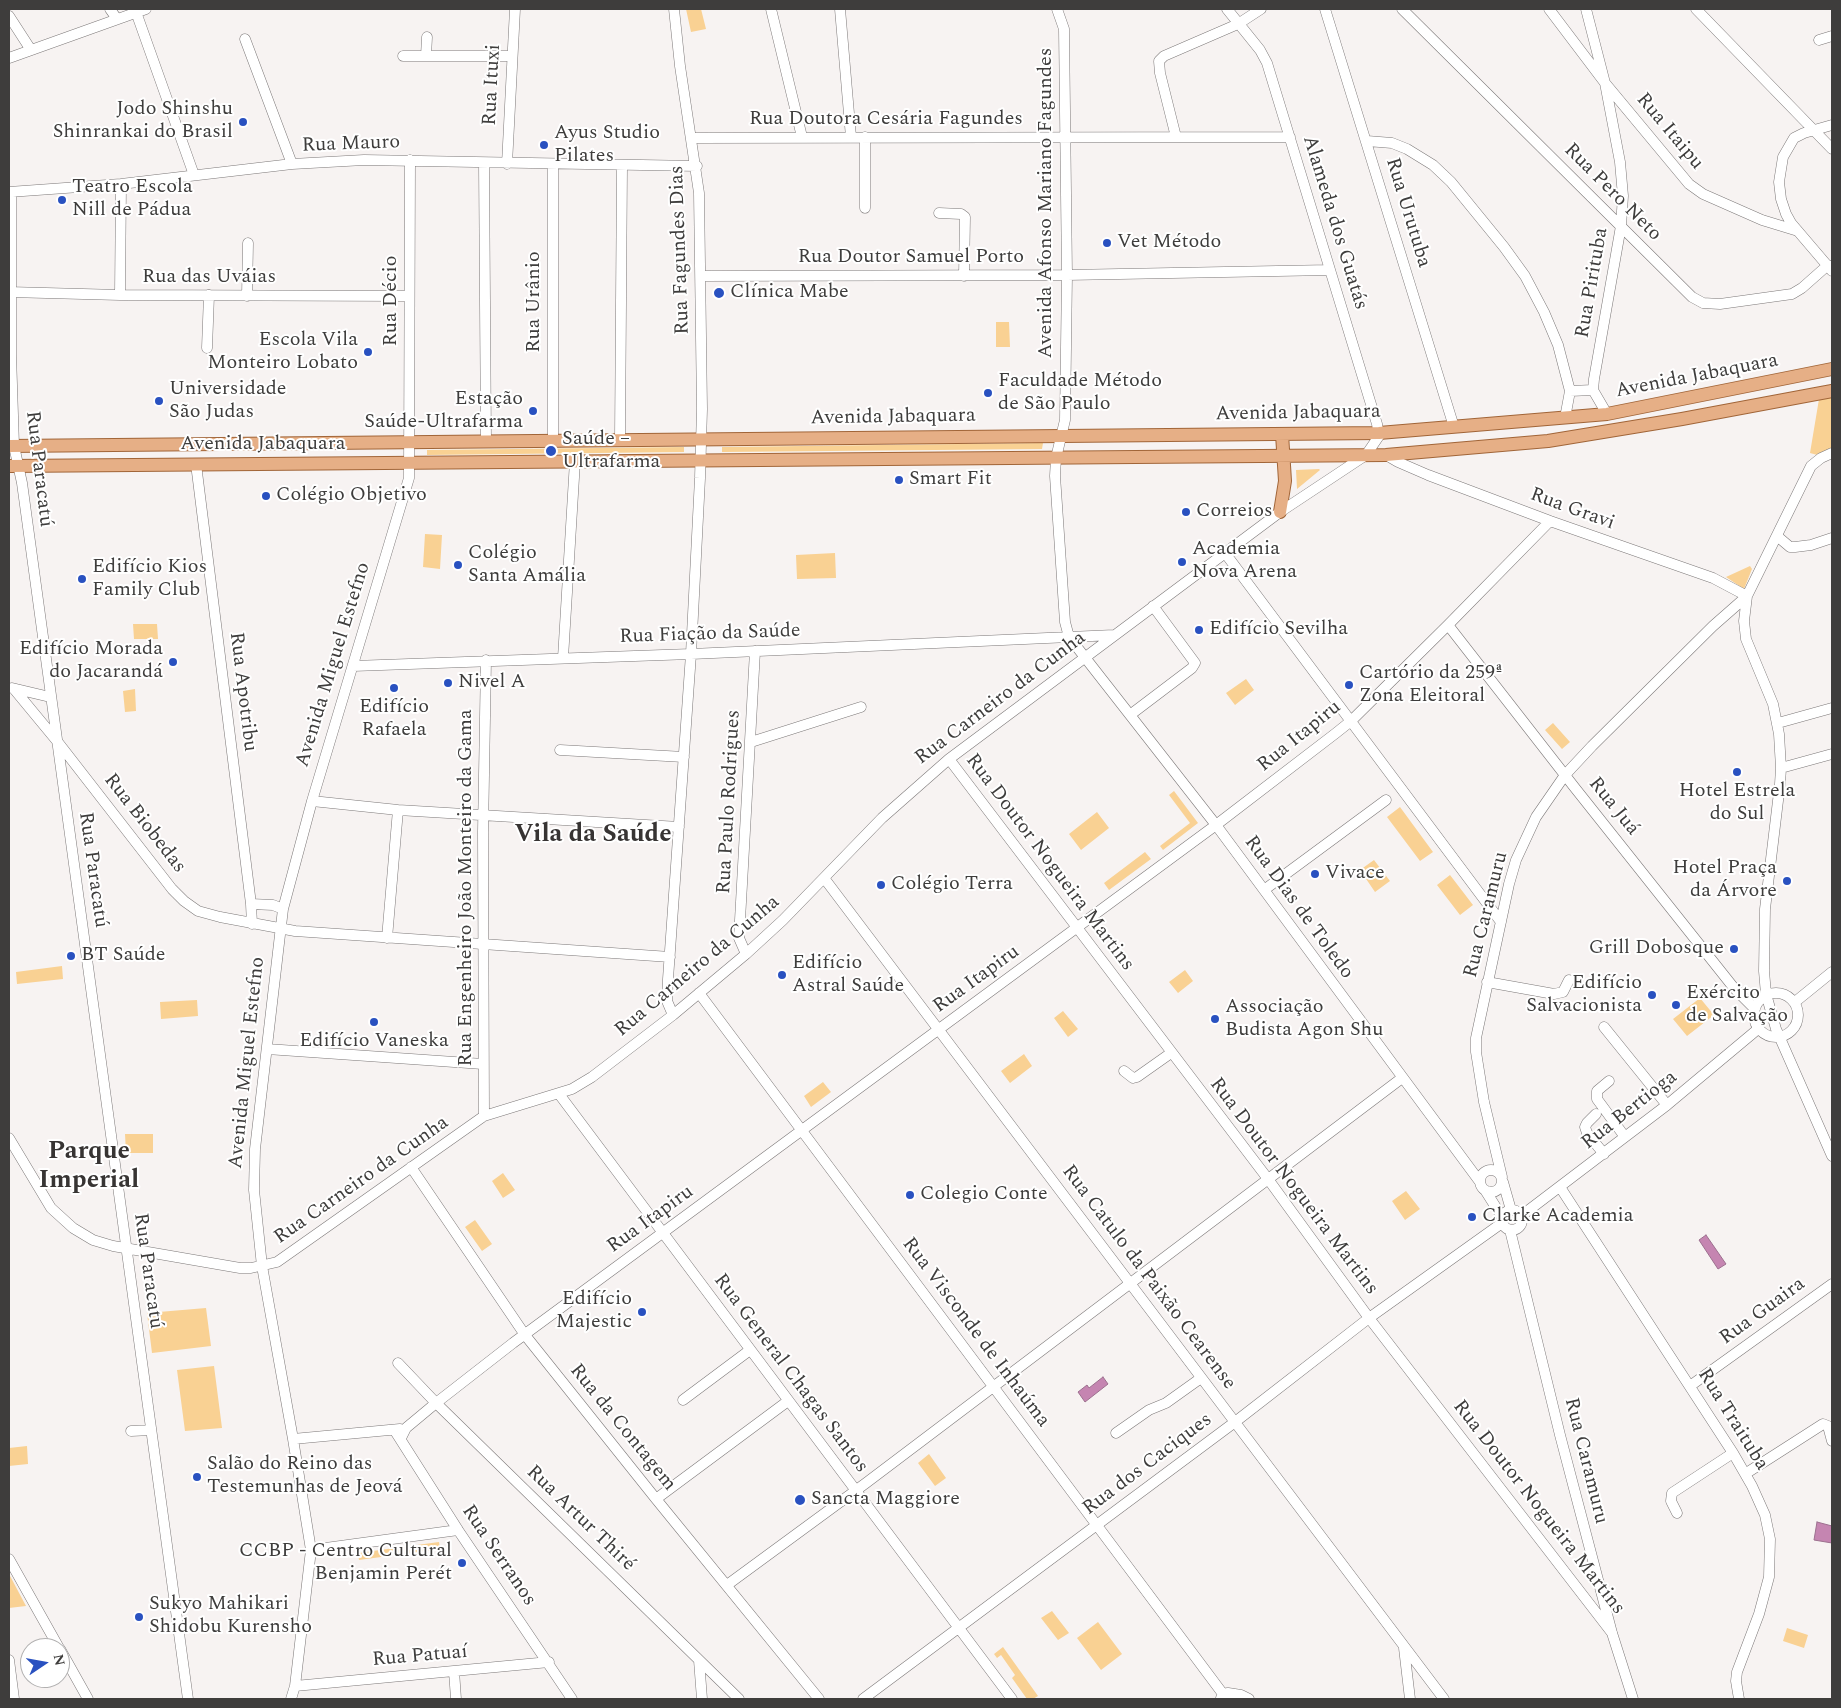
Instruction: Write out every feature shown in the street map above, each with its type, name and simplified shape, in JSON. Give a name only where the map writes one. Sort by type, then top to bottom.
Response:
[{"type":"main road","name":"Avenida Jabaquara","points":[[11,446],[1379,432],[1607,414],[1832,369]]},
{"type":"main road","name":"Avenida Jabaquara","points":[[14,466],[1386,455],[1548,441],[1665,422],[1832,391]]},
{"type":"main road","points":[[1280,512],[1285,481],[1282,434]]},
{"type":"street","points":[[9,11],[13,9]]},
{"type":"street","points":[[110,9],[117,19]]},
{"type":"street","name":"Rua Ituxi","points":[[507,164],[514,9]]},
{"type":"street","name":"Rua Fagundes Dias","points":[[673,1015],[667,1001],[691,654],[701,461],[700,193],[680,66],[674,9]]},
{"type":"street","points":[[771,9],[802,137]]},
{"type":"street","points":[[840,9],[851,138]]},
{"type":"street","name":"Avenida Afonso Mariano Fagundes","points":[[1058,9],[1064,29],[1067,275],[1065,420],[1056,458],[1056,496],[1066,622],[1071,641],[1073,665]]},
{"type":"street","name":"Alameda dos Guatás","points":[[1226,9],[1260,50],[1268,64],[1379,432]]},
{"type":"street","points":[[1176,138],[1160,73],[1159,61],[1164,56],[1238,24],[1261,9]]},
{"type":"street","name":"Rua Urutuba","points":[[1325,9],[1454,427]]},
{"type":"street","name":"Rua Pero Neto","points":[[1402,9],[1692,297],[1703,303],[1720,304],[1792,294],[1830,268]]},
{"type":"street","name":"Rua Itaipu","points":[[1549,9],[1605,83],[1681,176],[1695,189],[1762,220],[1798,231]]},
{"type":"street","name":"Rua Pirituba","points":[[1586,9],[1605,83],[1622,180],[1623,196],[1621,226],[1594,390]]},
{"type":"street","points":[[1696,9],[1832,149]]},
{"type":"street","points":[[9,58],[141,11],[194,175]]},
{"type":"street","points":[[9,16],[31,50]]},
{"type":"street","points":[[1819,40],[1832,36]]},
{"type":"street","points":[[426,56],[427,37]]},
{"type":"street","points":[[245,39],[292,164]]},
{"type":"street","points":[[403,56],[512,56]]},
{"type":"street","points":[[1830,268],[1786,214],[1781,199],[1780,172],[1783,157],[1794,138],[1832,125]]},
{"type":"street","name":"Rua Doutora Cesária Fagundes","points":[[692,138],[1290,137]]},
{"type":"street","points":[[865,138],[865,208]]},
{"type":"street","points":[[1367,141],[1392,143],[1421,157],[1451,182],[1478,213],[1524,276],[1544,312],[1558,345],[1570,390],[1565,418]]},
{"type":"street","name":"Rua Mauro","points":[[10,192],[120,184],[292,164],[364,160],[553,165],[697,166]]},
{"type":"street","name":"Rua Décio","points":[[410,160],[410,442]]},
{"type":"street","points":[[484,163],[486,441]]},
{"type":"street","name":"Rua Urânio","points":[[553,165],[553,440]]},
{"type":"street","points":[[620,440],[622,166]]},
{"type":"street","points":[[120,184],[120,295]]},
{"type":"street","name":"Rua Paracatú","points":[[10,192],[11,446],[57,741],[188,1699]]},
{"type":"street","points":[[939,213],[961,214],[964,217],[964,276]]},
{"type":"street","points":[[247,296],[248,242]]},
{"type":"street","name":"Rua Doutor Samuel Porto","points":[[701,276],[964,276],[1330,270]]},
{"type":"street","name":"Rua das Uváias","points":[[10,292],[120,295],[409,296]]},
{"type":"street","points":[[207,348],[209,295]]},
{"type":"street","points":[[1570,390],[1594,390],[1607,414]]},
{"type":"street","points":[[1366,455],[1377,439],[1379,432]]},
{"type":"street","name":"Avenida Miguel Estefno","points":[[291,1699],[311,1550],[262,1266],[254,1190],[255,1150],[283,909],[312,801],[409,478],[410,442]]},
{"type":"street","points":[[1832,453],[1814,462],[1746,596],[1744,621],[1746,639],[1773,704],[1778,723],[1781,768],[1765,908],[1764,971],[1766,994],[1773,1020],[1832,1156]]},
{"type":"street","name":"Rua Carneiro da Cunha","points":[[9,1138],[51,1208],[74,1228],[93,1240],[113,1246],[240,1268],[273,1264],[281,1260],[484,1116],[559,1094],[572,1089],[592,1077],[673,1015],[746,954],[882,818],[949,759],[1280,512],[1366,455]]},
{"type":"street","name":"Rua Gravi","points":[[1386,455],[1428,475],[1550,521],[1713,578],[1746,596]]},
{"type":"street","points":[[563,658],[575,461]]},
{"type":"street","name":"Rua Apotribu","points":[[196,464],[252,924]]},
{"type":"street","name":"Rua Itapiru","points":[[398,1434],[525,1334],[1216,826],[1351,721],[1550,521]]},
{"type":"street","points":[[1777,536],[1790,546],[1795,547],[1811,545],[1832,538]]},
{"type":"street","points":[[1225,553],[1501,922]]},
{"type":"street","name":"Rua Caramuru","points":[[1634,1699],[1612,1633],[1506,1220],[1503,1179],[1484,1102],[1476,1052],[1476,1038],[1509,884],[1536,817],[1565,775],[1592,746],[1713,626],[1746,596]]},
{"type":"street","points":[[1130,715],[1192,668],[1195,663],[1153,606]]},
{"type":"street","name":"Rua Juá","points":[[1448,625],[1734,988],[1754,1008]]},
{"type":"street","name":"Rua Fiação da Saúde","points":[[353,666],[1071,641],[1114,635]]},
{"type":"street","name":"Rua Dias de Toledo","points":[[1071,641],[1085,656],[1216,826],[1506,1220]]},
{"type":"street","name":"Rua Paulo Rodrigues","points":[[746,954],[740,938],[755,651]]},
{"type":"street","name":"Rua Engenheiro João Monteiro da Gama","points":[[484,1116],[483,815],[486,660]]},
{"type":"street","name":"Rua Biobedas","points":[[11,688],[50,697]]},
{"type":"street","name":"Rua Biobedas","points":[[11,688],[57,741],[172,889],[198,911],[280,929],[670,957]]},
{"type":"street","points":[[751,742],[861,707]]},
{"type":"street","points":[[1778,723],[1832,708]]},
{"type":"street","points":[[560,750],[684,757]]},
{"type":"street","points":[[1781,768],[1832,754]]},
{"type":"street","name":"Rua Doutor Nogueira Martins","points":[[949,759],[1268,1179],[1369,1318],[1612,1633]]},
{"type":"street","points":[[1264,890],[1386,800]]},
{"type":"street","points":[[312,801],[398,810],[679,828]]},
{"type":"street","points":[[387,938],[398,810]]},
{"type":"street","name":"Rua Catulo da Paixão Cearense","points":[[824,878],[1444,1699]]},
{"type":"street","points":[[251,904],[274,905],[283,909]]},
{"type":"street","points":[[1795,1002],[1832,972]]},
{"type":"street","points":[[1487,982],[1554,994],[1563,992],[1569,980]]},
{"type":"street","name":"Rua Visconde de Inhaúma","points":[[699,993],[1097,1525],[1221,1697]]},
{"type":"street","points":[[1766,994],[1782,994],[1795,1002],[1798,1010],[1796,1025],[1787,1035],[1780,1037],[1767,1036],[1758,1029],[1754,1020],[1754,1008],[1759,999],[1766,994]]},
{"type":"street","points":[[1604,1027],[1667,1105]]},
{"type":"street","name":"Rua Bertioga","points":[[1521,1216],[1667,1105],[1758,1029]]},
{"type":"street","points":[[267,1049],[483,1064]]},
{"type":"street","points":[[1124,1071],[1133,1078],[1139,1077],[1171,1053]]},
{"type":"street","points":[[727,1585],[994,1388],[1402,1078]]},
{"type":"street","points":[[1609,1081],[1597,1091],[1597,1100],[1625,1137]]},
{"type":"street","name":"Rua General Chagas Santos","points":[[559,1094],[1012,1699]]},
{"type":"street","points":[[1596,1114],[1585,1127],[1587,1133],[1604,1154]]},
{"type":"street","name":"Rua da Contagem","points":[[411,1167],[525,1334],[819,1699]]},
{"type":"street","points":[[1488,1170],[1494,1170],[1503,1179],[1499,1188],[1494,1191],[1488,1192],[1482,1186],[1484,1172],[1488,1170]]},
{"type":"street","name":"Rua Traituba","points":[[1560,1187],[1733,1453],[1765,1515],[1771,1555],[1765,1598],[1737,1672],[1736,1681],[1739,1699]]},
{"type":"street","points":[[1518,1213],[1522,1221],[1518,1228],[1506,1220],[1518,1213]]},
{"type":"street","name":"Rua dos Caciques","points":[[863,1699],[1235,1422],[1369,1318],[1506,1220]]},
{"type":"street","name":"Rua Guaira","points":[[1690,1386],[1832,1284]]},
{"type":"street","points":[[684,1400],[750,1350]]},
{"type":"street","name":"Rua Artur Thiré","points":[[398,1363],[436,1403],[739,1699]]},
{"type":"street","points":[[1116,1433],[1149,1410],[1166,1403],[1201,1378]]},
{"type":"street","points":[[656,1499],[788,1400]]},
{"type":"street","points":[[1745,1474],[1823,1424],[1828,1426],[1832,1441]]},
{"type":"street","points":[[132,1431],[151,1430]]},
{"type":"street","points":[[293,1439],[398,1434]]},
{"type":"street","name":"Rua Serranos","points":[[398,1434],[458,1530],[549,1662],[572,1699]]},
{"type":"street","points":[[1676,1513],[1672,1494],[1733,1453]]},
{"type":"street","points":[[311,1550],[458,1530]]},
{"type":"street","points":[[9,1559],[54,1638]]},
{"type":"street","points":[[1404,1647],[1410,1699]]},
{"type":"street","points":[[9,1660],[14,1699]]},
{"type":"street","points":[[699,1660],[702,1699]]},
{"type":"street","name":"Rua Patuaí","points":[[294,1686],[549,1662]]},
{"type":"street","points":[[70,1667],[88,1699]]},
{"type":"street","points":[[454,1671],[456,1699]]},
{"type":"street","points":[[1221,1697],[1228,1693],[1241,1695],[1249,1699]]},
{"type":"shaded area","points":[[686,9],[701,9],[706,29],[691,32]]},
{"type":"shaded area","points":[[996,322],[1009,322],[1010,347],[996,347]]},
{"type":"shaded area","points":[[1832,396],[1832,459],[1810,453],[1819,399]]},
{"type":"shaded area","points":[[1043,443],[1042,449],[722,452],[722,447]]},
{"type":"shaded area","points":[[684,447],[684,452],[427,455],[427,450]]},
{"type":"shaded area","points":[[1319,469],[1320,470],[1297,489],[1296,470]]},
{"type":"shaded area","points":[[425,534],[442,535],[440,569],[423,567]]},
{"type":"shaded area","points":[[835,553],[836,578],[797,579],[796,555]]},
{"type":"shaded area","points":[[1750,566],[1752,569],[1744,589],[1726,577]]},
{"type":"shaded area","points":[[133,624],[157,624],[158,639],[134,639]]},
{"type":"shaded area","points":[[1246,679],[1254,690],[1235,705],[1226,693]]},
{"type":"shaded area","points":[[135,689],[136,711],[125,712],[123,691]]},
{"type":"shaded area","points":[[1553,723],[1570,742],[1562,749],[1545,730]]},
{"type":"shaded area","points":[[1174,791],[1198,823],[1163,850],[1160,846],[1190,823],[1169,795]]},
{"type":"shaded area","points":[[1400,807],[1433,852],[1420,861],[1387,817]]},
{"type":"shaded area","points":[[1097,812],[1109,828],[1081,850],[1069,834]]},
{"type":"shaded area","points":[[1145,852],[1151,859],[1109,890],[1104,883]]},
{"type":"shaded area","points":[[1374,860],[1390,881],[1375,892],[1360,870]]},
{"type":"shaded area","points":[[1450,875],[1473,905],[1460,915],[1437,885]]},
{"type":"shaded area","points":[[62,966],[63,979],[17,984],[16,972]]},
{"type":"shaded area","points":[[1185,970],[1193,981],[1178,993],[1169,982]]},
{"type":"shaded area","points":[[1700,998],[1714,1015],[1687,1036],[1673,1019]]},
{"type":"shaded area","points":[[197,1000],[198,1016],[161,1019],[160,1002]]},
{"type":"shaded area","points":[[1063,1011],[1078,1029],[1068,1037],[1054,1018]]},
{"type":"shaded area","points":[[1024,1054],[1032,1066],[1010,1083],[1001,1071]]},
{"type":"shaded area","points":[[823,1082],[831,1092],[811,1107],[804,1096]]},
{"type":"shaded area","points":[[125,1134],[153,1134],[153,1153],[126,1153]]},
{"type":"shaded area","points":[[503,1173],[515,1190],[503,1198],[492,1181]]},
{"type":"shaded area","points":[[1406,1191],[1420,1209],[1405,1220],[1392,1201]]},
{"type":"shaded area","points":[[475,1220],[492,1244],[482,1251],[465,1227]]},
{"type":"shaded area","points":[[1706,1235],[1726,1264],[1718,1269],[1699,1240]]},
{"type":"shaded area","points":[[206,1308],[211,1346],[152,1353],[147,1313]]},
{"type":"shaded area","points":[[214,1366],[222,1428],[185,1431],[177,1370]]},
{"type":"shaded area","points":[[1103,1377],[1108,1384],[1085,1402],[1078,1392],[1087,1385],[1089,1388]]},
{"type":"shaded area","points":[[27,1446],[28,1464],[9,1466],[9,1448]]},
{"type":"shaded area","points":[[929,1454],[946,1478],[935,1486],[918,1463]]},
{"type":"shaded area","points":[[1817,1522],[1832,1526],[1832,1543],[1814,1540]]},
{"type":"shaded area","points":[[439,1542],[440,1549],[359,1560],[358,1553]]},
{"type":"shaded area","points":[[9,1574],[26,1606],[9,1608]]},
{"type":"shaded area","points":[[1052,1611],[1069,1633],[1058,1640],[1041,1618]]},
{"type":"shaded area","points":[[1098,1622],[1122,1654],[1101,1670],[1077,1638]]},
{"type":"shaded area","points":[[1787,1628],[1808,1635],[1804,1648],[1783,1641]]},
{"type":"shaded area","points":[[1003,1647],[1038,1696],[1033,1699],[1027,1699],[1012,1678],[1015,1675],[1001,1655],[997,1658],[994,1654]]},
{"type":"place","name":"Jodo Shinshu Shinrankai do Brasil","points":[[243,122]]},
{"type":"place","name":"Ayus Studio Pilates","points":[[544,145]]},
{"type":"place","name":"Teatro Escola Nill de Pádua","points":[[62,200]]},
{"type":"place","name":"Vet Método","points":[[1107,243]]},
{"type":"place","name":"Clínica Mabe","points":[[719,293]]},
{"type":"place","name":"Escola Vila Monteiro Lobato","points":[[368,352]]},
{"type":"place","name":"Faculdade Método de São Paulo","points":[[988,393]]},
{"type":"place","name":"Universidade São Judas","points":[[159,401]]},
{"type":"place","name":"Estação Saúde-Ultrafarma","points":[[533,411]]},
{"type":"place","name":"Saúde – Ultrafarma","points":[[551,451]]},
{"type":"place","name":"Smart Fit","points":[[899,480]]},
{"type":"place","name":"Colégio Objetivo","points":[[266,496]]},
{"type":"place","name":"Correios","points":[[1186,512]]},
{"type":"place","name":"Academia Nova Arena","points":[[1182,562]]},
{"type":"place","name":"Colégio Santa Amália","points":[[458,565]]},
{"type":"place","name":"Edifício Kios Family Club","points":[[82,579]]},
{"type":"place","name":"Edifício Sevilha","points":[[1199,630]]},
{"type":"place","name":"Edifício Morada do Jacarandá","points":[[173,662]]},
{"type":"place","name":"Nivel A","points":[[448,683]]},
{"type":"place","name":"Cartório da 259ª Zona Eleitoral","points":[[1349,685]]},
{"type":"place","name":"Edifício Rafaela","points":[[394,688]]},
{"type":"place","name":"Hotel Estrela do Sul","points":[[1737,772]]},
{"type":"place","name":"Vivace","points":[[1315,874]]},
{"type":"place","name":"Hotel Praça da Árvore","points":[[1787,881]]},
{"type":"place","name":"Colégio Terra","points":[[881,885]]},
{"type":"place","name":"Grill Dobosque","points":[[1734,949]]},
{"type":"place","name":"BT Saúde","points":[[71,956]]},
{"type":"place","name":"Edifício Astral Saúde","points":[[782,975]]},
{"type":"place","name":"Edifício Salvacionista","points":[[1652,995]]},
{"type":"place","name":"Exército de Salvação","points":[[1676,1005]]},
{"type":"place","name":"Associação Budista Agon Shu","points":[[1215,1019]]},
{"type":"place","name":"Edifício Vaneska","points":[[374,1022]]},
{"type":"place","name":"Colegio Conte","points":[[910,1195]]},
{"type":"place","name":"Clarke Academia","points":[[1472,1217]]},
{"type":"place","name":"Edifício Majestic","points":[[642,1312]]},
{"type":"place","name":"Salão do Reino das Testemunhas de Jeová","points":[[197,1477]]},
{"type":"place","name":"Sancta Maggiore","points":[[800,1500]]},
{"type":"place","name":"CCBP - Centro Cultural Benjamin Perét","points":[[462,1563]]},
{"type":"place","name":"Sukyo Mahikari Shidobu Kurensho","points":[[139,1617]]},
{"type":"district","name":"Vila da Saúde","points":[[593,836]]},
{"type":"district","name":"Parque Imperial","points":[[89,1168]]}]
